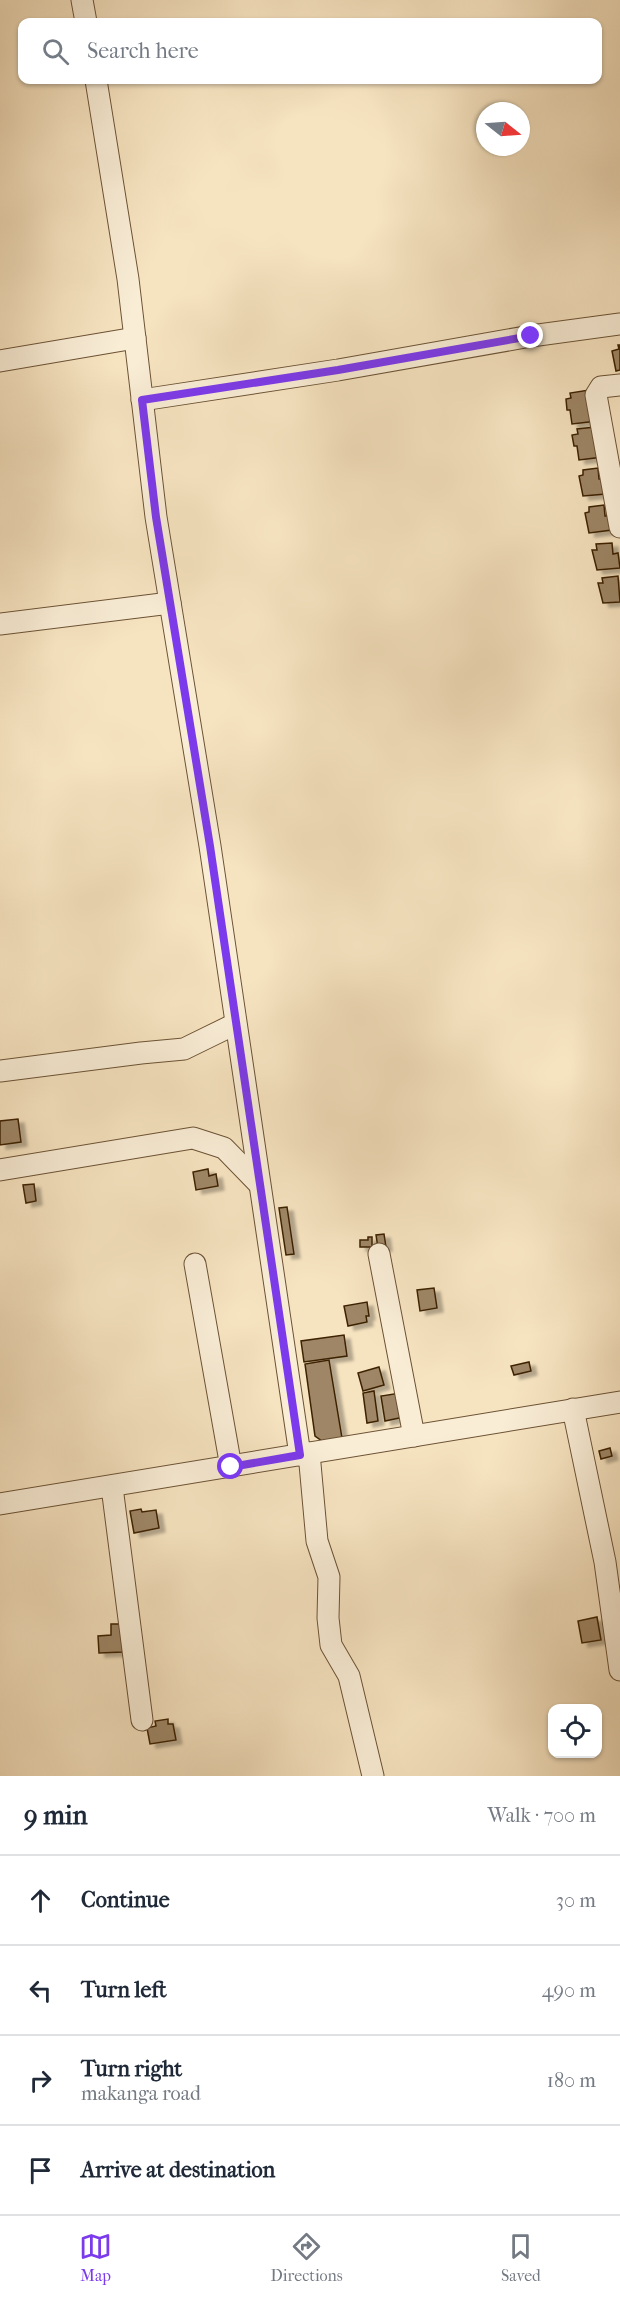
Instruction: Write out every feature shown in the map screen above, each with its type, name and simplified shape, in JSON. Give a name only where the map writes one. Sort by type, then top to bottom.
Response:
[{"type":"street","points":[[82,0],[85,18]]},
{"type":"street","points":[[97,84],[128,279],[156,517],[210,846],[258,1183],[305,1454],[316,1541],[329,1577],[328,1618],[331,1645],[349,1676],[373,1776]]},
{"type":"street","points":[[142,400],[338,370],[531,336],[620,324]]},
{"type":"street","points":[[0,361],[135,338]]},
{"type":"street","points":[[620,385],[601,387],[596,395],[616,474],[620,527]]},
{"type":"street","points":[[0,624],[170,603]]},
{"type":"street","points":[[0,1071],[184,1049],[235,1024]]},
{"type":"street","points":[[0,1170],[193,1138],[224,1148],[258,1183]]},
{"type":"street","points":[[379,1254],[414,1436]]},
{"type":"street","points":[[195,1263],[231,1467]]},
{"type":"street","points":[[0,1504],[620,1402]]},
{"type":"street","points":[[573,1409],[605,1562],[620,1669]]},
{"type":"street","points":[[112,1487],[142,1720]]},
{"type":"building","points":[[618,345],[620,345],[620,370],[616,371],[612,351],[619,349]]},
{"type":"building","points":[[589,390],[597,421],[572,424],[566,399],[571,398],[570,393]]},
{"type":"building","points":[[595,427],[603,457],[579,460],[577,446],[574,446],[572,435],[578,434],[577,429]]},
{"type":"building","points":[[598,468],[599,479],[605,479],[606,494],[583,496],[579,476],[583,475],[583,470]]},
{"type":"building","points":[[604,505],[605,516],[611,516],[612,530],[589,533],[585,513],[589,512],[589,507]]},
{"type":"building","points":[[612,543],[613,554],[618,553],[620,568],[597,570],[592,550],[597,550],[596,544]]},
{"type":"building","points":[[618,576],[620,602],[603,603],[598,583],[603,583],[602,578]]},
{"type":"building","points":[[18,1119],[21,1142],[0,1145],[0,1121]]},
{"type":"building","points":[[208,1169],[209,1176],[216,1174],[218,1186],[196,1190],[193,1172]]},
{"type":"building","points":[[34,1184],[36,1201],[26,1203],[23,1185]]},
{"type":"building","points":[[287,1207],[294,1254],[286,1255],[279,1208]]},
{"type":"building","points":[[384,1234],[386,1247],[378,1248],[376,1235]]},
{"type":"building","points":[[368,1237],[372,1237],[372,1247],[360,1247],[360,1240],[368,1240]]},
{"type":"building","points":[[434,1288],[437,1308],[420,1311],[417,1290]]},
{"type":"building","points":[[367,1302],[369,1316],[366,1316],[367,1322],[348,1326],[344,1306]]},
{"type":"building","points":[[344,1335],[347,1356],[304,1362],[301,1341]]},
{"type":"building","points":[[329,1360],[342,1438],[322,1441],[315,1436],[305,1364]]},
{"type":"building","points":[[529,1362],[531,1371],[514,1375],[511,1366]]},
{"type":"building","points":[[379,1367],[384,1385],[363,1391],[358,1373]]},
{"type":"building","points":[[374,1391],[378,1421],[367,1423],[363,1393]]},
{"type":"building","points":[[400,1393],[404,1417],[385,1421],[381,1396]]},
{"type":"building","points":[[610,1448],[612,1456],[601,1459],[599,1451]]},
{"type":"building","points":[[141,1509],[142,1512],[156,1510],[159,1528],[134,1533],[130,1511]]},
{"type":"building","points":[[597,1617],[601,1640],[582,1643],[578,1621]]},
{"type":"building","points":[[111,1624],[122,1624],[123,1652],[99,1653],[98,1636],[111,1635]]},
{"type":"building","points":[[168,1719],[168,1724],[173,1724],[176,1740],[150,1744],[147,1728],[156,1726],[155,1721]]},
{"type":"route","points":[[231,1467],[300,1455],[250,1130],[210,846],[156,517],[142,400],[338,370],[531,336]]}]
